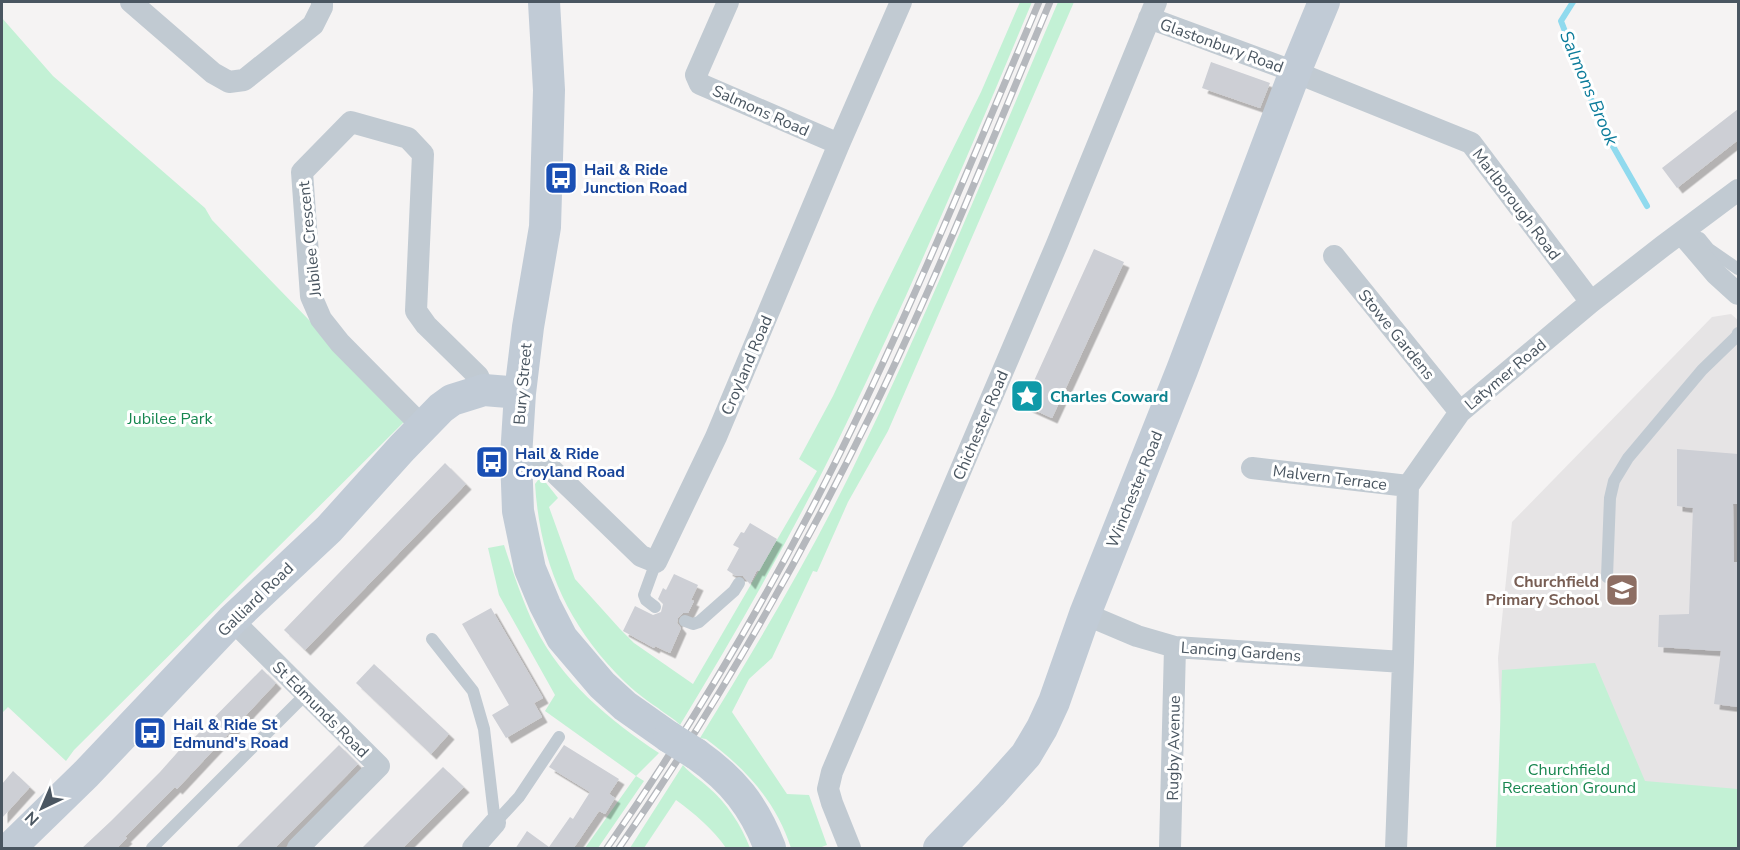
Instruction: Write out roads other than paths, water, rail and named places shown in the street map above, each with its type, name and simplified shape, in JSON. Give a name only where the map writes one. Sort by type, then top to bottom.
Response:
[{"type":"street","points":[[130,2],[213,73],[229,82],[243,80],[313,25],[322,7],[322,2]]},
{"type":"street","name":"Bury Street","points":[[544,2],[549,90],[545,227],[528,327],[520,393],[516,457],[518,511],[530,569],[562,638],[581,661],[625,706],[718,769],[734,784],[762,827],[770,849]]},
{"type":"street","name":"Salmons Road","points":[[728,2],[696,75],[700,84],[839,144]]},
{"type":"street","name":"Croyland Road","points":[[656,562],[716,437],[901,2]]},
{"type":"street","name":"Winchester Road","points":[[939,849],[1026,755],[1054,702],[1085,614],[1324,2]]},
{"type":"street","name":"Glastonbury Road","points":[[1153,10],[1295,72]]},
{"type":"street","name":"Chichester Road","points":[[850,849],[828,789],[832,772],[1057,244],[1153,10]]},
{"type":"street","name":"Marlborough Road","points":[[1295,72],[1471,143],[1591,302]]},
{"type":"street","name":"Jubilee Crescent","points":[[423,427],[340,343],[321,319],[312,296],[302,172],[351,122],[408,138],[423,154],[416,311],[426,325],[478,376],[484,390]]},
{"type":"street","name":"Latymer Road","points":[[1408,486],[1460,412],[1591,302],[1738,190]]},
{"type":"street","points":[[1685,229],[1716,274],[1738,294]]},
{"type":"street","name":"Stowe Gardens","points":[[1334,256],[1460,412]]},
{"type":"street","name":"Galliard Road","points":[[10,849],[86,774],[232,620],[329,529],[441,408],[452,400],[484,390],[520,393]]},
{"type":"street","points":[[516,457],[552,470],[641,556],[656,562]]},
{"type":"street","name":"Malvern Terrace","points":[[1252,468],[1408,486]]},
{"type":"street","points":[[1396,849],[1408,486]]},
{"type":"street","name":"Lancing Gardens","points":[[1085,614],[1137,636],[1175,647],[1403,662]]},
{"type":"street","name":"St Edmunds Road","points":[[232,620],[379,766],[298,849]]},
{"type":"street","name":"Rugby Avenue","points":[[1170,849],[1175,647]]},
{"type":"street","points":[[473,849],[495,823]]},
{"type":"lane","points":[[1685,229],[1738,269]]},
{"type":"lane","points":[[1607,577],[1610,498],[1614,481],[1628,458],[1702,370],[1738,333]]},
{"type":"lane","points":[[655,607],[646,600],[644,595],[656,562]]},
{"type":"lane","points":[[685,621],[693,624],[699,622],[734,591],[739,583]]},
{"type":"lane","points":[[432,639],[473,691],[484,729],[495,823]]},
{"type":"lane","points":[[152,849],[306,694]]},
{"type":"lane","points":[[495,823],[519,797],[559,737]]},
{"type":"waterway","name":"Salmons Brook","points":[[1573,2],[1561,21],[1602,127],[1647,206]]},
{"type":"railway","points":[[607,848],[671,753],[731,655],[814,504],[867,397],[918,285],[1039,2]]},
{"type":"railway","points":[[619,848],[722,688],[816,523],[873,410],[920,309],[1050,2]]},
{"type":"place","name":"Hail & Ride Junction Road","points":[[561,178]]},
{"type":"place","name":"Charles Coward","points":[[1027,396]]},
{"type":"place","name":"Hail & Ride Croyland Road","points":[[492,462]]},
{"type":"place","name":"Churchfield Primary School","points":[[1622,590]]},
{"type":"place","name":"Hail & Ride St Edmund's Road","points":[[150,733]]},
{"type":"park label","name":"Jubilee Park","points":[[170,418]]},
{"type":"park label","name":"Churchfield Recreation Ground","points":[[1569,778]]}]
